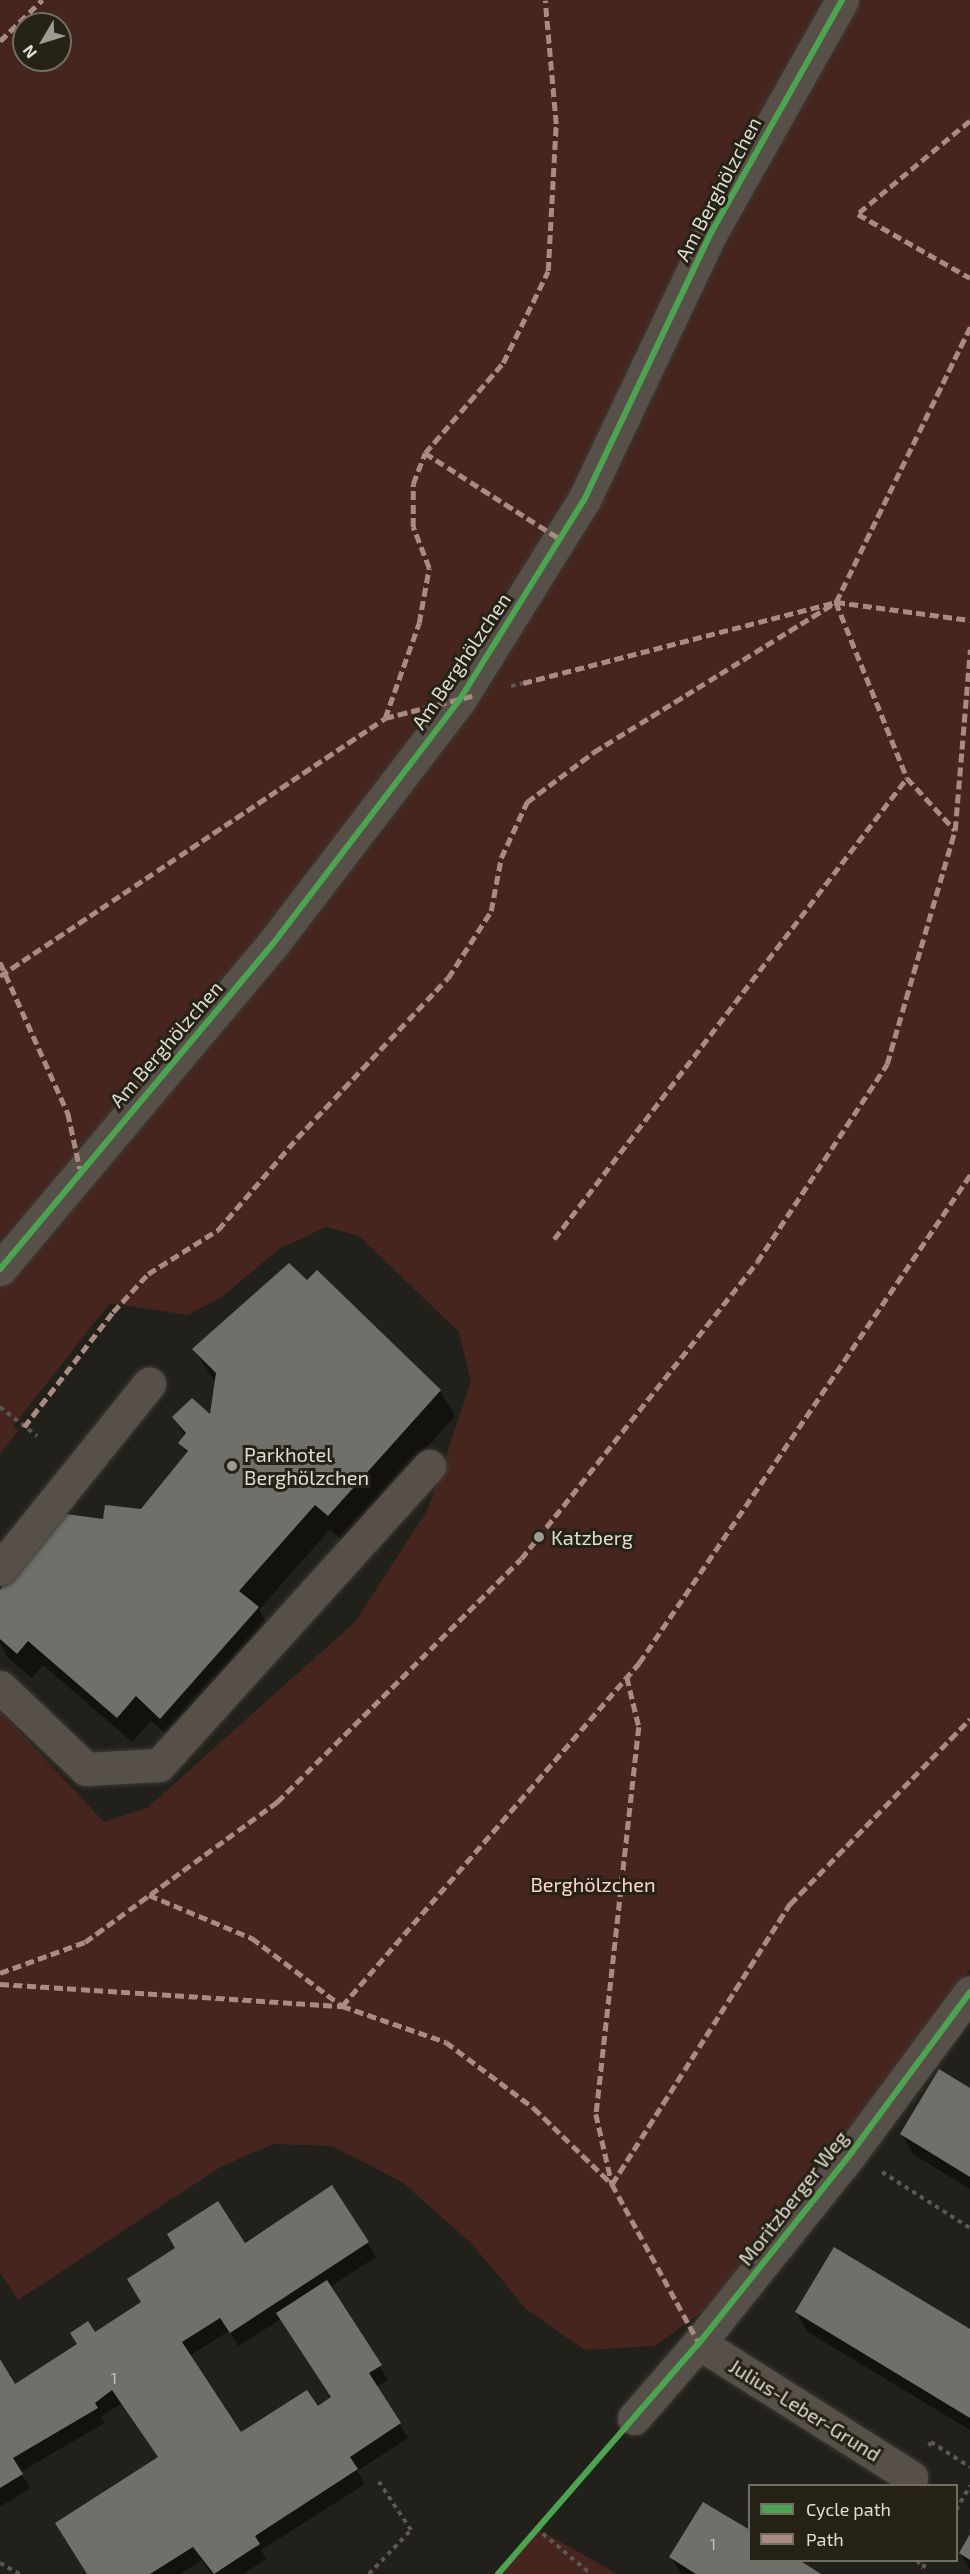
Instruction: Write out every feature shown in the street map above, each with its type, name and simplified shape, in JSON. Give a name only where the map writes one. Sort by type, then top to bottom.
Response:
[{"type":"street","name":"Am Berghölzchen","points":[[0,1269],[272,945],[460,699],[584,500],[712,231],[842,0]]},
{"type":"street","points":[[0,1569],[149,1384]]},
{"type":"street","points":[[0,1687],[86,1769],[159,1766],[429,1466]]},
{"type":"street","name":"Moritzberger Weg","points":[[634,2418],[699,2343],[851,2153],[970,1992]]},
{"type":"street","name":"Julius-Leber-Grund","points":[[699,2343],[911,2477]]},
{"type":"path","points":[[0,1407],[36,1436]]},
{"type":"path","points":[[851,2153],[970,2228]]},
{"type":"path","points":[[369,2574],[411,2530],[379,2482]]},
{"type":"path","points":[[958,2508],[970,2486]]},
{"type":"path","points":[[536,2528],[591,2574]]},
{"type":"path","points":[[918,2562],[923,2568]]},
{"type":"path","points":[[919,2574],[926,2562]]},
{"type":"path","points":[[0,2563],[20,2574]]},
{"type":"green space","name":"Berghölzchen","points":[[0,0],[970,0],[970,1969],[841,2143],[706,2309],[655,2346],[585,2350],[526,2309],[472,2244],[402,2182],[332,2146],[274,2144],[222,2166],[18,2300],[0,2272],[0,1711],[104,1822],[147,1808],[355,1622],[428,1509],[471,1382],[459,1332],[359,1236],[326,1227],[279,1249],[222,1297],[188,1315],[110,1303],[13,1426],[18,1430],[0,1454]]},
{"type":"green space","points":[[536,2528],[617,2574],[498,2574]]},
{"type":"building","points":[[289,1263],[307,1280],[317,1270],[441,1390],[328,1516],[315,1505],[239,1591],[259,1607],[160,1719],[136,1696],[117,1718],[28,1641],[17,1654],[0,1639],[0,1590],[66,1514],[103,1519],[105,1505],[141,1509],[188,1451],[178,1443],[186,1433],[172,1417],[192,1398],[210,1414],[216,1373],[192,1349]]},
{"type":"building","points":[[939,2069],[970,2088],[970,2177],[900,2134]]},
{"type":"building","points":[[332,2185],[369,2242],[230,2333],[220,2318],[182,2342],[241,2432],[307,2390],[318,2406],[331,2397],[276,2313],[327,2280],[382,2365],[369,2373],[401,2423],[350,2457],[358,2469],[255,2536],[260,2544],[214,2574],[193,2547],[150,2574],[87,2574],[55,2523],[158,2457],[112,2390],[95,2403],[98,2408],[13,2458],[23,2474],[0,2488],[0,2359],[15,2384],[77,2344],[70,2333],[88,2321],[95,2332],[141,2302],[127,2279],[175,2248],[167,2234],[218,2201],[245,2243]]},
{"type":"building","points":[[834,2247],[970,2329],[970,2418],[795,2312]]},
{"type":"building","points":[[703,2502],[748,2529],[748,2562],[802,2562],[821,2574],[696,2574],[669,2557]]},
{"type":"building","points":[[970,2534],[970,2560],[959,2553]]},
{"type":"marked path","points":[[0,41],[42,0]]},
{"type":"marked path","points":[[385,718],[419,623],[429,568],[413,527],[413,484],[425,453],[503,363],[548,271],[556,124],[545,0]]},
{"type":"marked path","points":[[970,121],[858,214],[970,278]]},
{"type":"marked path","points":[[24,1427],[113,1312],[148,1274],[218,1230],[297,1138],[448,978],[491,911],[501,858],[527,802],[594,752],[836,602],[970,327]]},
{"type":"marked path","points":[[425,453],[560,539]]},
{"type":"marked path","points":[[836,602],[907,778],[955,830]]},
{"type":"marked path","points":[[523,683],[836,602],[970,620]]},
{"type":"marked path","points":[[0,1973],[85,1942],[277,1802],[521,1559],[757,1262],[887,1064],[955,830],[970,650]]},
{"type":"marked path","points":[[0,976],[385,718],[476,695]]},
{"type":"marked path","points":[[554,1239],[907,778]]},
{"type":"marked path","points":[[0,962],[68,1113],[80,1169]]},
{"type":"marked path","points":[[0,1984],[342,2006],[639,1663],[970,1175]]},
{"type":"marked path","points":[[627,1677],[639,1727],[596,2114],[612,2184],[699,2343]]},
{"type":"marked path","points":[[149,1895],[252,1938],[342,2006],[446,2042],[534,2108],[612,2184],[790,1904],[970,1719]]},
{"type":"cycle path","points":[[0,1269],[272,945],[460,699],[584,500],[712,231],[842,0]]},
{"type":"cycle path","points":[[498,2574],[699,2343],[851,2153],[970,1992]]},
{"type":"place","name":"Parkhotel Berghölzchen","points":[[232,1466]]},
{"type":"place","name":"Katzberg","points":[[539,1537]]}]
